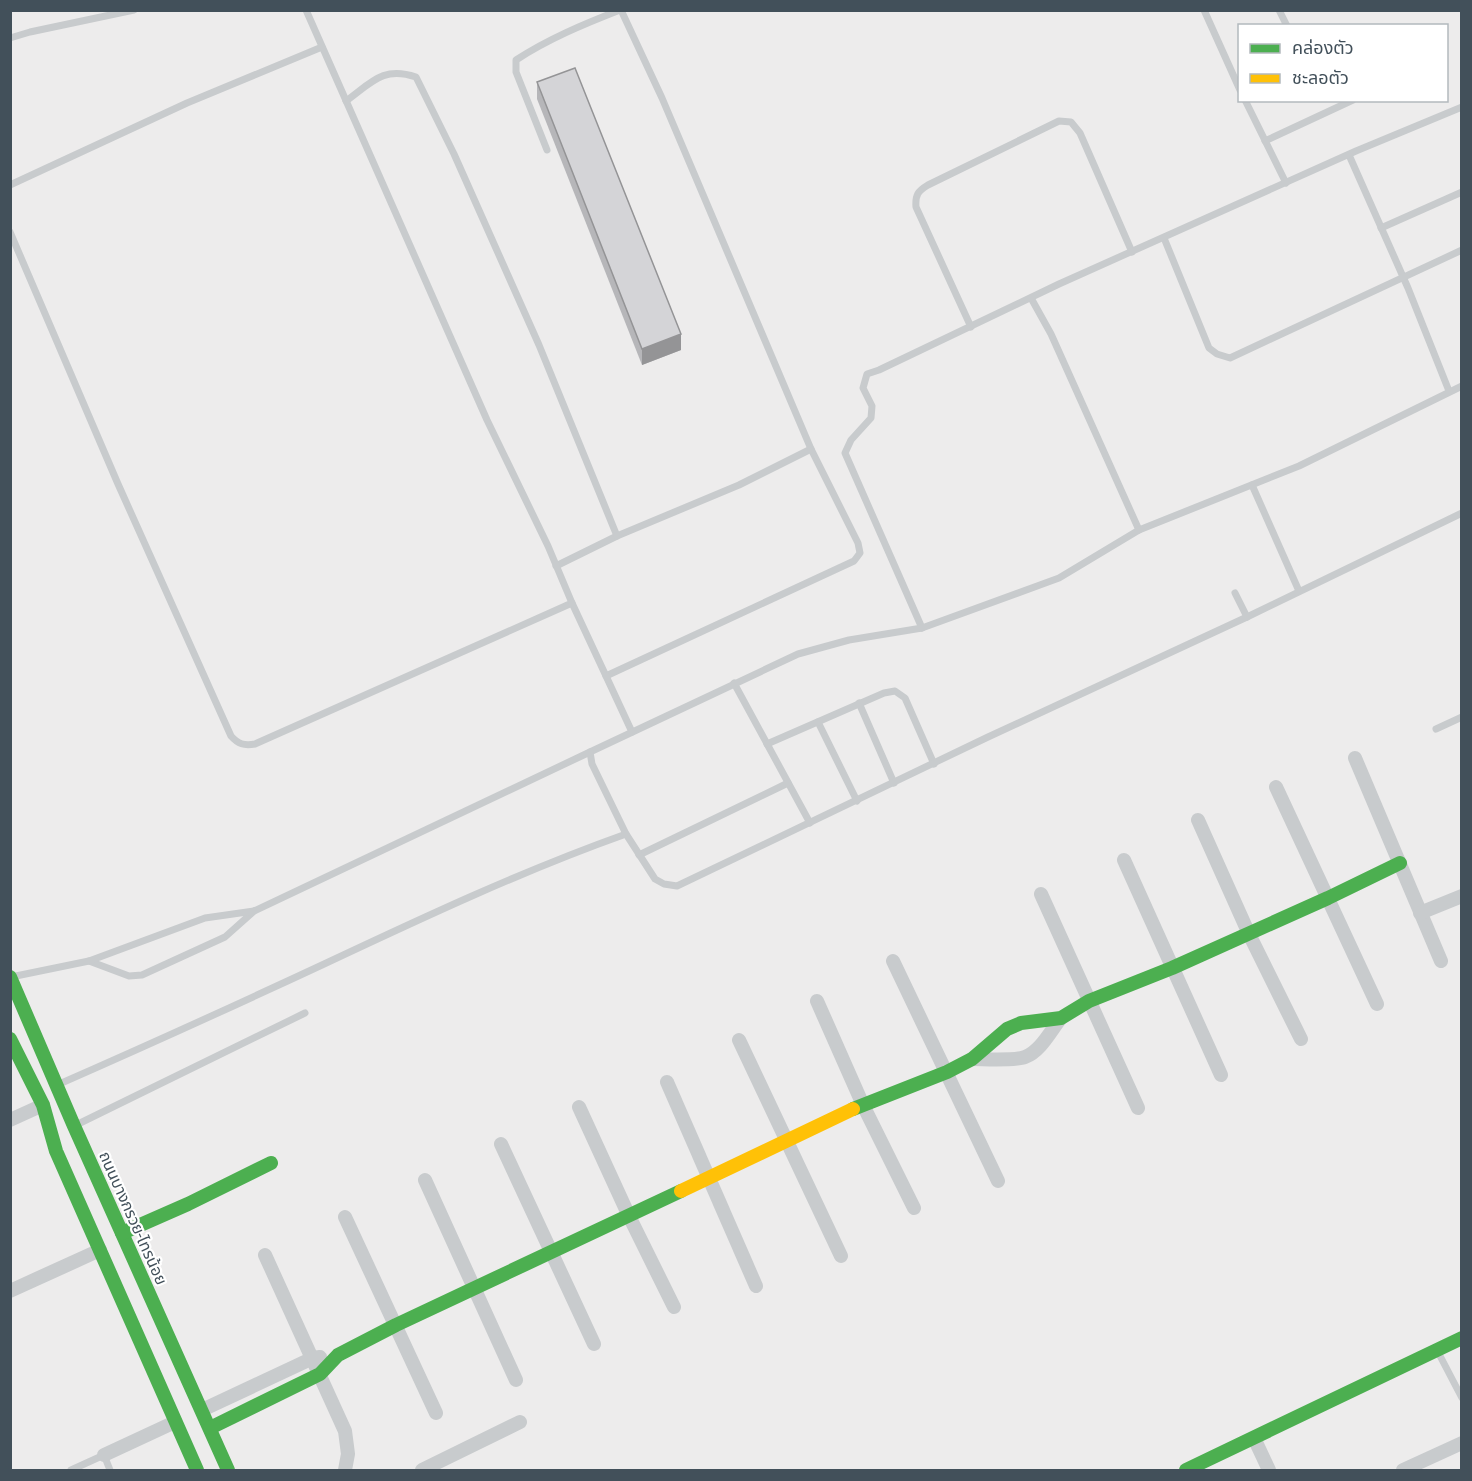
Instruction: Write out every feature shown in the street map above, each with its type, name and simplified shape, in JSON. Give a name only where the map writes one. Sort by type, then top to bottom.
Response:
[{"type":"street","points":[[1355,758],[1441,961]]},
{"type":"street","points":[[1276,787],[1377,1004]]},
{"type":"street","points":[[1198,820],[1249,934],[1301,1040]]},
{"type":"street","points":[[1124,860],[1221,1075]]},
{"type":"street","points":[[972,1059],[1018,1059],[1027,1056],[1038,1048],[1061,1018],[1089,1000],[1172,968],[1249,934],[1400,862]]},
{"type":"street","points":[[1041,894],[1138,1108]]},
{"type":"street","points":[[1420,913],[1461,896]]},
{"type":"street","points":[[893,961],[998,1181]]},
{"type":"street","name":"ถนนบางกรวย-ไทรน้อย","points":[[11,977],[74,1126],[228,1470]]},
{"type":"street","points":[[817,1001],[863,1105],[914,1208]]},
{"type":"street","points":[[210,1428],[320,1374],[338,1355],[396,1325],[863,1105],[947,1072],[972,1059],[1007,1029],[1029,1022],[1061,1018]]},
{"type":"street","points":[[10,1039],[43,1105],[56,1151],[197,1470]]},
{"type":"street","points":[[739,1040],[841,1256]]},
{"type":"street","points":[[667,1082],[756,1286]]},
{"type":"street","points":[[10,1120],[43,1105]]},
{"type":"street","points":[[579,1107],[674,1307]]},
{"type":"street","points":[[501,1143],[594,1344]]},
{"type":"street","points":[[122,1233],[188,1204],[271,1163]]},
{"type":"street","points":[[425,1180],[516,1380]]},
{"type":"street","points":[[345,1217],[436,1413]]},
{"type":"street","points":[[10,1291],[100,1250]]},
{"type":"street","points":[[265,1256],[345,1431],[348,1454],[345,1470]]},
{"type":"street","points":[[1186,1470],[1461,1338]]},
{"type":"street","points":[[201,1410],[313,1358],[338,1355]]},
{"type":"street","points":[[104,1455],[176,1422]]},
{"type":"street","points":[[422,1470],[520,1422]]},
{"type":"street","points":[[1254,1438],[1269,1470]]},
{"type":"street","points":[[1403,1470],[1461,1443]]},
{"type":"lane","points":[[10,38],[134,10]]},
{"type":"lane","points":[[306,10],[487,420],[632,732]]},
{"type":"lane","points":[[547,150],[516,72],[516,60],[581,25],[620,10],[662,98],[811,449],[858,543],[860,553],[854,561],[606,676]]},
{"type":"lane","points":[[1204,10],[1238,88]]},
{"type":"lane","points":[[1279,10],[1286,24]]},
{"type":"lane","points":[[10,184],[187,103],[322,47]]},
{"type":"lane","points":[[346,101],[380,76],[399,72],[416,77],[454,154],[539,345],[617,536]]},
{"type":"lane","points":[[1246,102],[1286,183]]},
{"type":"lane","points":[[1265,141],[1349,102]]},
{"type":"lane","points":[[922,628],[845,453],[851,440],[871,418],[872,406],[864,388],[867,374],[1132,252],[1461,107]]},
{"type":"lane","points":[[971,327],[916,207],[915,199],[918,192],[928,185],[1059,121],[1071,122],[1080,133],[1132,252]]},
{"type":"lane","points":[[1349,155],[1449,391]]},
{"type":"lane","points":[[1381,228],[1461,192]]},
{"type":"lane","points":[[10,232],[118,484],[231,736],[237,742],[246,745],[255,744],[572,603]]},
{"type":"lane","points":[[1164,238],[1209,348],[1217,354],[1230,358],[1461,250]]},
{"type":"lane","points":[[1031,298],[1051,334],[1139,530]]},
{"type":"lane","points":[[89,961],[129,976],[142,975],[225,937],[255,911],[798,654],[849,640],[922,628],[1059,578],[1139,530],[1299,466],[1461,386]]},
{"type":"lane","points":[[556,566],[617,536],[739,484],[811,449]]},
{"type":"lane","points":[[1252,485],[1299,591]]},
{"type":"lane","points":[[590,752],[592,764],[626,834],[639,855],[655,879],[664,884],[677,886],[988,737],[1247,617],[1461,513]]},
{"type":"lane","points":[[1235,593],[1247,617]]},
{"type":"lane","points":[[734,683],[810,823]]},
{"type":"lane","points":[[767,744],[859,703],[895,690],[905,698],[934,764]]},
{"type":"lane","points":[[859,703],[894,783]]},
{"type":"lane","points":[[1436,729],[1461,717]]},
{"type":"lane","points":[[818,722],[857,801]]},
{"type":"lane","points":[[639,855],[788,783]]},
{"type":"lane","points":[[57,1085],[172,1035],[442,909],[626,834]]},
{"type":"lane","points":[[11,977],[89,961],[206,918],[255,911]]},
{"type":"lane","points":[[74,1126],[306,1013]]},
{"type":"lane","points":[[1437,1350],[1461,1398]]},
{"type":"lane","points":[[71,1470],[104,1455],[110,1470]]},
{"type":"building","points":[[575,68],[681,334],[642,349],[537,82]]},
{"type":"traffic: fast","points":[[853,1109],[947,1072],[972,1059],[1007,1029],[1021,1023],[1061,1018],[1089,1001],[1172,968],[1400,863]]},
{"type":"traffic: fast","points":[[10,977],[228,1470]]},
{"type":"traffic: fast","points":[[10,1039],[43,1105],[56,1151],[197,1470]]},
{"type":"traffic: fast","points":[[122,1233],[188,1204],[271,1163]]},
{"type":"traffic: fast","points":[[210,1428],[320,1374],[338,1355],[396,1325],[681,1191]]},
{"type":"traffic: fast","points":[[1186,1470],[1462,1338]]},
{"type":"traffic: slow","points":[[681,1191],[853,1109]]}]
